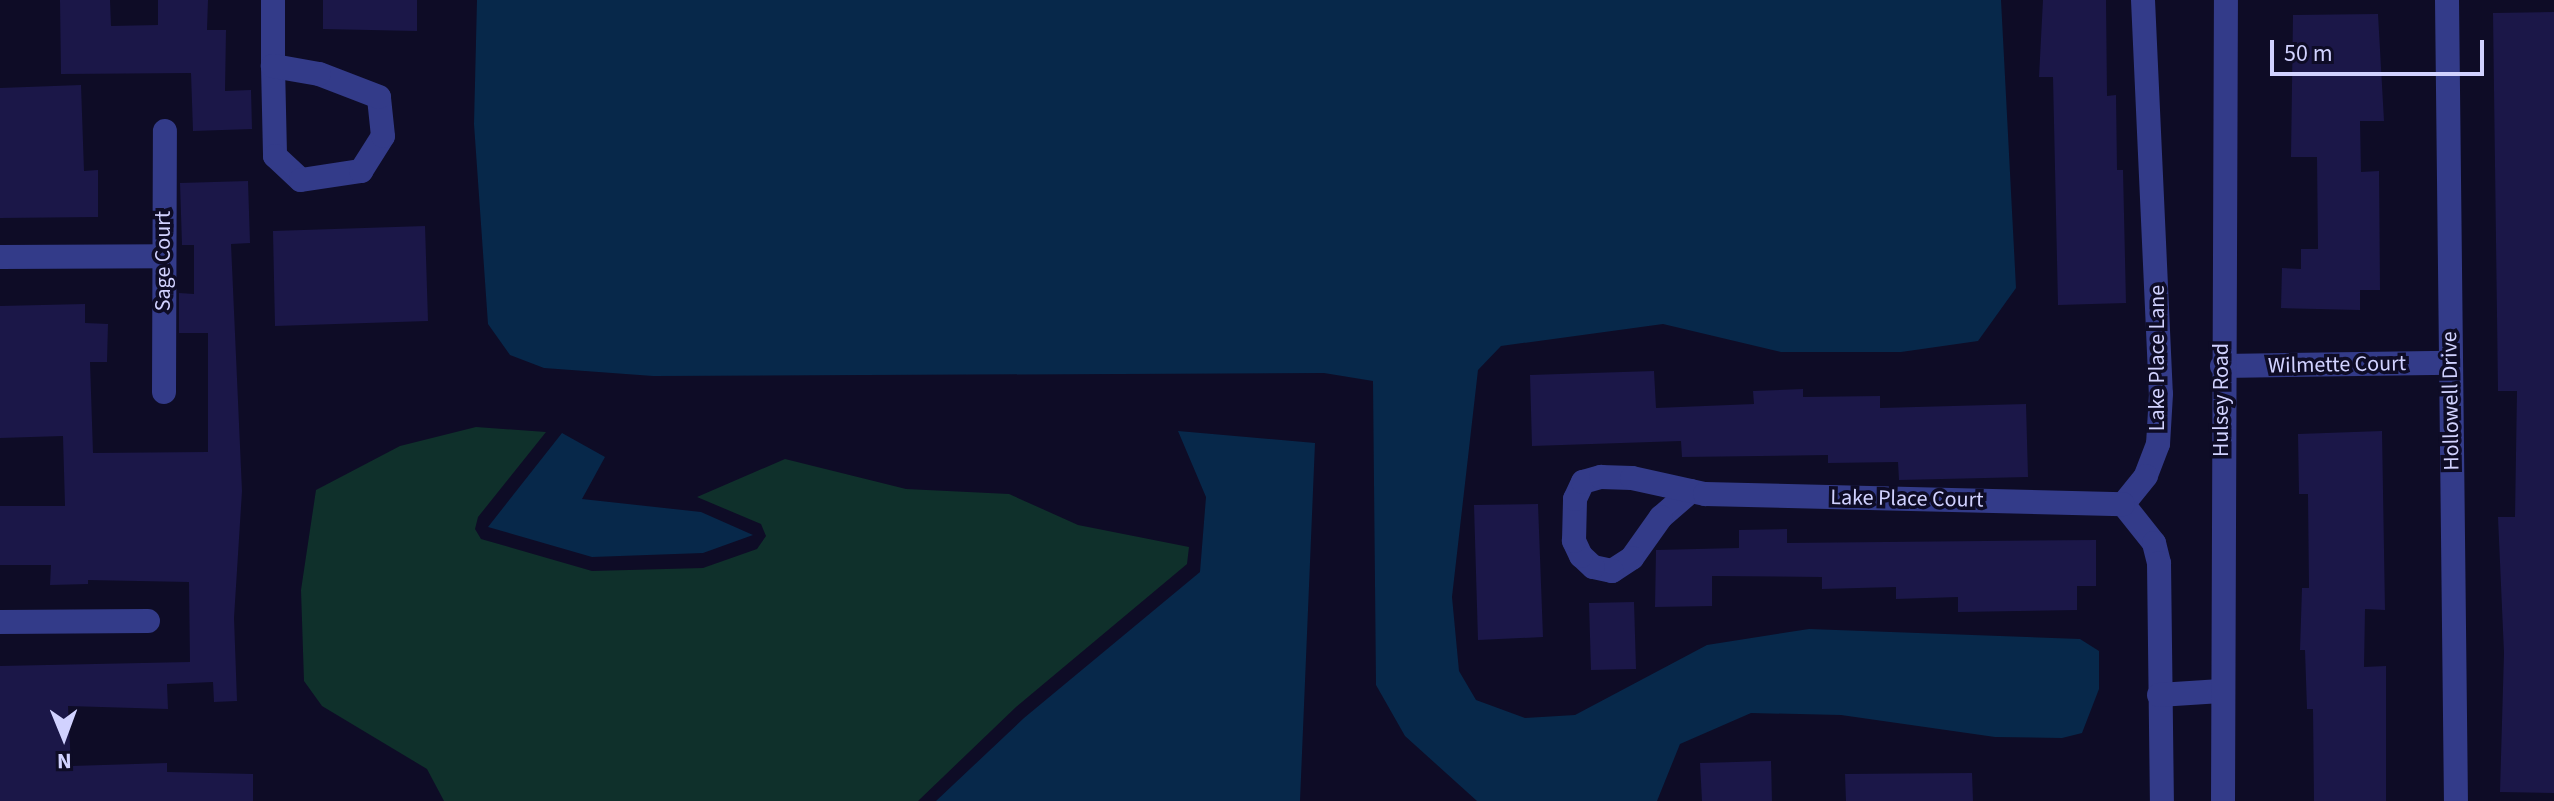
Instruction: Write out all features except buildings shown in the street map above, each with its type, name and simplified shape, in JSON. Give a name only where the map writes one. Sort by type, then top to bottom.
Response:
[{"type":"street","points":[[273,0],[273,66],[275,156],[301,180],[361,171],[383,136],[379,97],[319,74],[273,66]]},
{"type":"street","name":"Lake Place Lane","points":[[2123,504],[2146,476],[2158,444],[2161,394],[2143,0]]},
{"type":"street","name":"Hulsey Road","points":[[2223,801],[2222,366],[2226,0]]},
{"type":"street","name":"Hollowell Drive","points":[[2447,0],[2456,801]]},
{"type":"street","name":"Sage Court","points":[[164,392],[165,131]]},
{"type":"street","points":[[0,257],[164,256]]},
{"type":"street","name":"Wilmette Court","points":[[2222,366],[2451,363]]},
{"type":"street","name":"Lake Place Court","points":[[1691,491],[1661,517],[1632,558],[1612,571],[1593,567],[1581,556],[1573,518],[1583,482],[1632,478],[1691,491],[2123,504]]},
{"type":"street","points":[[2123,504],[2154,543],[2159,563],[2162,801]]},
{"type":"street","points":[[0,622],[148,621]]},
{"type":"street","points":[[2159,695],[2221,691]]},
{"type":"green space","points":[[476,427],[546,432],[478,517],[475,529],[481,539],[592,571],[703,568],[757,549],[766,536],[761,524],[697,497],[785,459],[906,489],[1009,494],[1078,525],[1189,547],[1187,564],[1016,707],[918,801],[444,801],[427,769],[322,706],[304,681],[301,590],[316,490],[400,446]]},
{"type":"water","points":[[477,0],[2001,0],[2016,288],[1978,341],[1901,352],[1781,352],[1663,324],[1501,346],[1478,370],[1452,597],[1459,671],[1476,700],[1525,718],[1575,715],[1707,645],[1809,629],[2080,639],[2099,651],[2099,689],[2082,733],[2062,738],[1995,737],[1841,715],[1751,713],[1680,744],[1657,801],[1477,801],[1405,736],[1376,685],[1373,381],[1324,373],[653,376],[544,368],[510,355],[488,324],[474,124]]},
{"type":"water","points":[[1178,431],[1315,443],[1300,801],[936,801],[1024,718],[1200,572],[1206,497]]},
{"type":"water","points":[[562,433],[605,457],[582,499],[701,512],[753,535],[703,553],[592,557],[488,527]]}]
